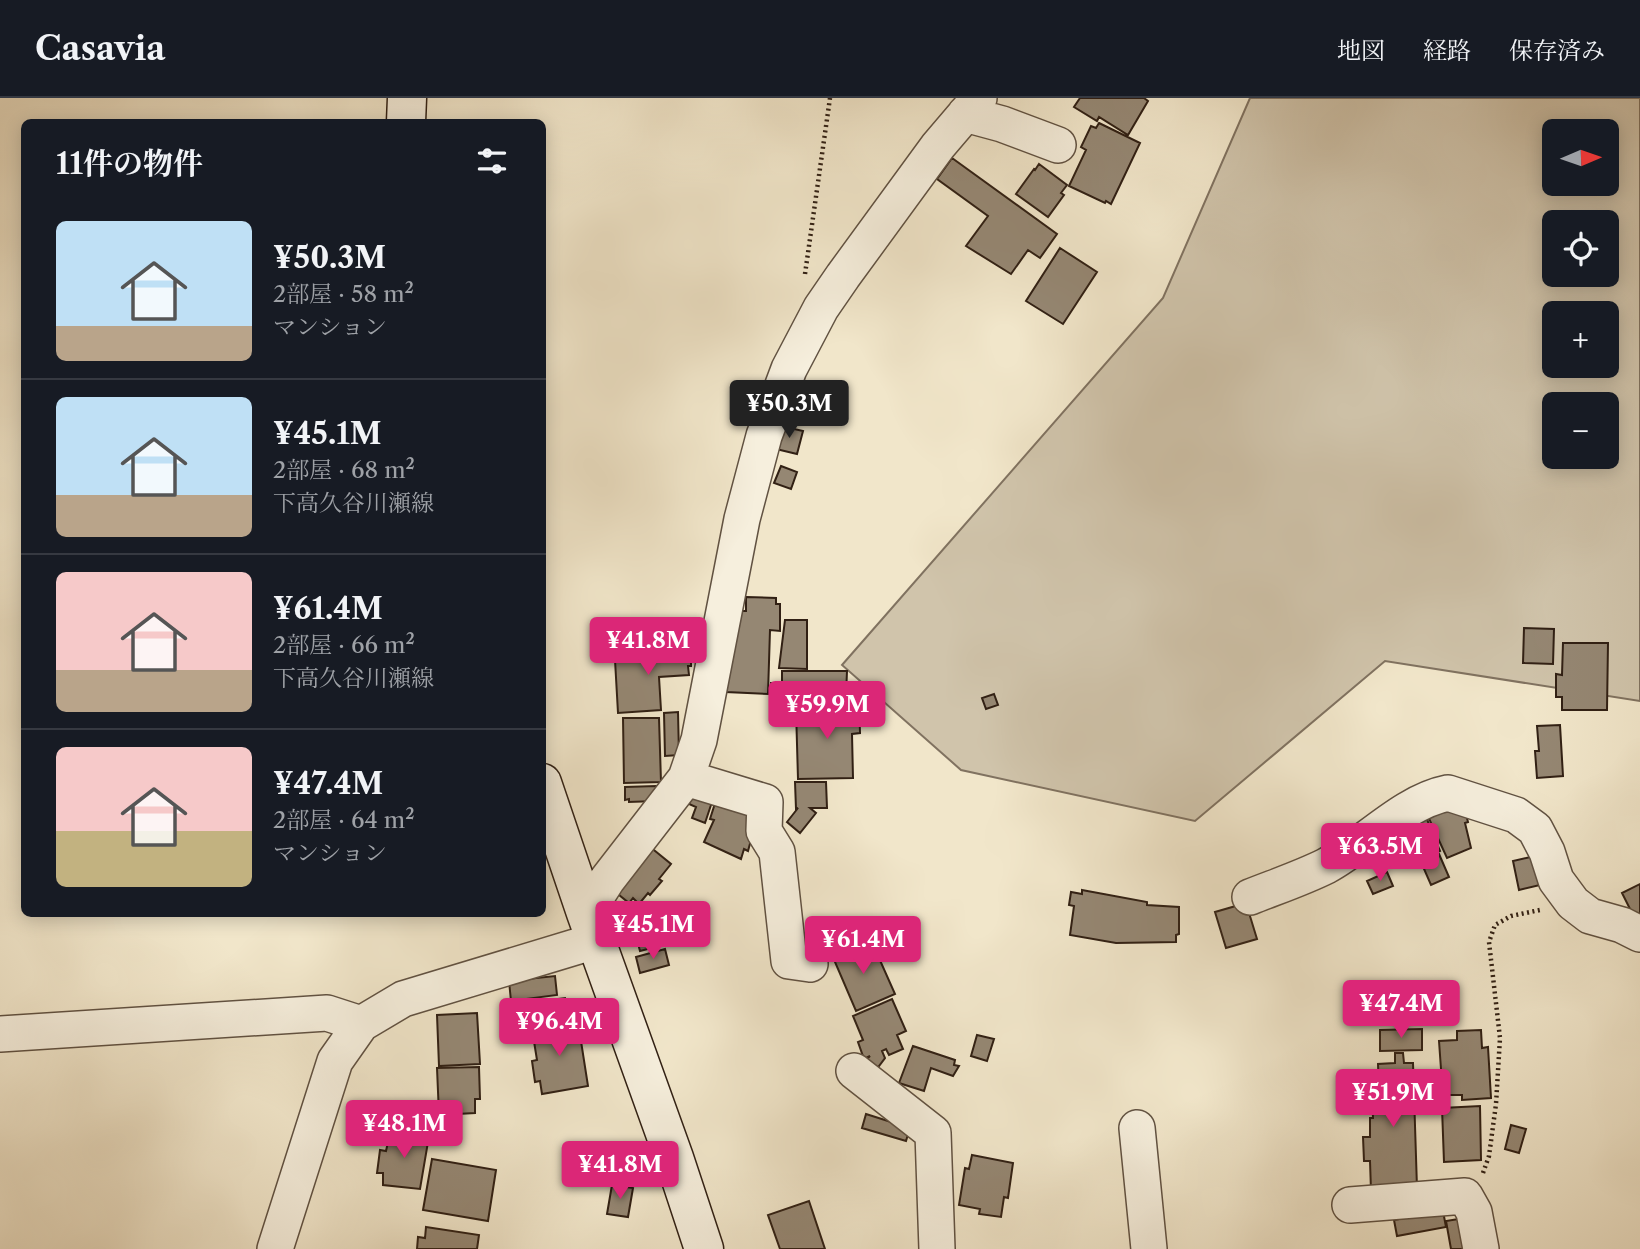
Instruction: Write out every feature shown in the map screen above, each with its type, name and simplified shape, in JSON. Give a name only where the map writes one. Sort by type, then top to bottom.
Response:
[{"type":"main road","points":[[406,119],[407,98]]},
{"type":"main road","points":[[546,795],[704,1249]]},
{"type":"street","points":[[275,1249],[335,1061],[361,1024],[404,999],[591,927],[607,880],[686,778],[699,740],[742,519],[764,436],[789,369],[821,308],[938,146],[972,106],[1002,124],[1058,145]]},
{"type":"street","points":[[686,778],[765,802],[764,831],[777,852],[789,961],[810,964]]},
{"type":"street","points":[[1250,897],[1327,865],[1402,814],[1448,793],[1516,815],[1535,830],[1547,852],[1556,880],[1573,903],[1590,916],[1622,925],[1640,934]]},
{"type":"street","points":[[0,1034],[327,1013],[361,1024]]},
{"type":"street","points":[[854,1071],[933,1133],[937,1249]]},
{"type":"street","points":[[1137,1128],[1149,1249]]},
{"type":"street","points":[[1350,1205],[1465,1196],[1475,1212],[1481,1249]]},
{"type":"path","points":[[821,308],[804,284],[830,98]]},
{"type":"path","points":[[1468,1202],[1489,1156],[1496,1104],[1500,1038],[1489,942],[1495,925],[1511,916],[1573,903]]},
{"type":"shaded area","points":[[1250,98],[1640,98],[1640,701],[1385,661],[1195,821],[961,770],[842,665],[1163,298]]},
{"type":"building","points":[[1080,98],[1144,98],[1148,101],[1128,135],[1099,117],[1097,121],[1074,107]]},
{"type":"building","points":[[1099,123],[1140,143],[1111,204],[1069,186],[1086,150],[1081,147],[1091,126],[1096,128]]},
{"type":"building","points":[[952,158],[1057,234],[1040,258],[1028,250],[1011,274],[966,246],[988,216],[937,179]]},
{"type":"building","points":[[1039,164],[1067,185],[1061,193],[1064,195],[1048,217],[1016,194]]},
{"type":"building","points":[[1060,248],[1097,272],[1063,324],[1026,301]]},
{"type":"building","points":[[781,426],[803,431],[797,454],[776,449]]},
{"type":"building","points":[[781,466],[797,472],[791,489],[774,483]]},
{"type":"building","points":[[746,597],[776,598],[776,604],[780,604],[780,631],[770,630],[768,694],[726,692],[738,611],[746,611]]},
{"type":"building","points":[[785,620],[807,620],[807,669],[779,668]]},
{"type":"building","points":[[1524,628],[1554,629],[1553,664],[1523,663]]},
{"type":"building","points":[[1563,643],[1608,643],[1607,710],[1562,710],[1562,697],[1556,697],[1556,674],[1562,675]]},
{"type":"building","points":[[691,647],[689,675],[659,677],[661,710],[618,713],[615,660],[636,658],[635,651]]},
{"type":"building","points":[[782,671],[847,671],[846,696],[838,696],[838,706],[793,706],[793,717],[771,717],[771,683],[782,683]]},
{"type":"building","points":[[994,694],[998,705],[986,709],[982,698]]},
{"type":"building","points":[[840,698],[859,698],[860,733],[852,734],[853,778],[798,779],[796,709],[841,708]]},
{"type":"building","points":[[678,712],[679,755],[665,756],[664,713]]},
{"type":"building","points":[[623,718],[659,718],[661,782],[624,783]]},
{"type":"building","points":[[1560,725],[1563,776],[1537,778],[1537,726]]},
{"type":"building","points":[[795,782],[826,782],[827,808],[810,808],[816,813],[800,833],[787,822],[798,808],[796,809]]},
{"type":"building","points":[[656,786],[656,801],[625,800],[625,787]]},
{"type":"building","points":[[695,790],[714,796],[705,823],[692,818],[696,807],[689,804]]},
{"type":"building","points":[[717,797],[759,810],[748,851],[744,849],[741,859],[704,842],[714,820],[710,819]]},
{"type":"building","points":[[1463,803],[1471,848],[1447,858],[1426,812]]},
{"type":"building","points":[[1426,817],[1440,851],[1425,857],[1422,850],[1391,864],[1379,837]]},
{"type":"building","points":[[649,846],[671,864],[650,895],[648,893],[639,904],[633,898],[629,903],[613,890]]},
{"type":"building","points":[[1439,854],[1449,877],[1431,885],[1421,862]]},
{"type":"building","points":[[1535,856],[1540,885],[1519,890],[1513,861]]},
{"type":"building","points":[[1387,872],[1393,886],[1373,894],[1367,881]]},
{"type":"building","points":[[1640,884],[1640,926],[1639,927],[1622,893]]},
{"type":"building","points":[[1082,890],[1147,902],[1147,905],[1179,907],[1179,934],[1176,935],[1176,942],[1116,943],[1070,935],[1074,906],[1069,905],[1071,892],[1082,894]]},
{"type":"building","points":[[1246,903],[1257,939],[1226,948],[1215,912]]},
{"type":"building","points":[[659,931],[663,945],[640,951],[636,936]]},
{"type":"building","points":[[864,940],[873,960],[879,958],[895,994],[856,1011],[832,955]]},
{"type":"building","points":[[665,949],[669,965],[640,973],[636,957]]},
{"type":"building","points":[[555,976],[557,995],[511,1001],[509,981]]},
{"type":"building","points":[[565,998],[568,1019],[536,1023],[533,1002]]},
{"type":"building","points":[[892,999],[906,1031],[897,1035],[903,1049],[889,1055],[886,1049],[882,1051],[885,1058],[876,1070],[865,1061],[870,1056],[864,1059],[858,1042],[863,1040],[853,1016]]},
{"type":"building","points":[[477,1013],[480,1064],[439,1066],[437,1015]]},
{"type":"building","points":[[578,1022],[588,1086],[542,1094],[540,1081],[535,1082],[532,1061],[537,1060],[532,1029]]},
{"type":"building","points":[[1422,1029],[1422,1050],[1380,1051],[1380,1030]]},
{"type":"building","points":[[1481,1030],[1482,1048],[1488,1047],[1491,1098],[1462,1100],[1462,1095],[1448,1095],[1447,1082],[1442,1083],[1439,1041],[1457,1040],[1457,1031]]},
{"type":"building","points":[[977,1035],[994,1039],[987,1061],[971,1056]]},
{"type":"building","points":[[913,1046],[955,1060],[954,1065],[959,1066],[953,1076],[931,1068],[924,1091],[899,1083]]},
{"type":"building","points":[[1395,1053],[1403,1053],[1404,1063],[1413,1063],[1417,1188],[1371,1191],[1370,1161],[1364,1161],[1363,1137],[1370,1137],[1370,1118],[1373,1118],[1372,1092],[1379,1092],[1378,1064],[1395,1063]]},
{"type":"building","points":[[479,1067],[480,1099],[475,1099],[475,1113],[439,1115],[437,1068]]},
{"type":"building","points":[[1480,1106],[1481,1160],[1444,1162],[1442,1108]]},
{"type":"building","points":[[866,1114],[910,1128],[906,1141],[862,1128]]},
{"type":"building","points":[[1511,1125],[1526,1129],[1519,1153],[1505,1149]]},
{"type":"building","points":[[391,1129],[429,1136],[420,1189],[383,1185],[383,1173],[377,1173],[380,1150],[386,1151]]},
{"type":"building","points":[[972,1155],[1013,1163],[1008,1198],[1004,1197],[1001,1217],[979,1214],[980,1209],[959,1205],[965,1168],[969,1169]]},
{"type":"building","points":[[432,1159],[496,1170],[488,1221],[423,1210]]},
{"type":"building","points":[[612,1185],[633,1188],[628,1217],[607,1214]]},
{"type":"building","points":[[809,1201],[825,1249],[780,1249],[768,1215]]},
{"type":"building","points":[[1443,1211],[1446,1227],[1397,1236],[1394,1220]]},
{"type":"building","points":[[1465,1218],[1471,1249],[1451,1249],[1446,1221]]},
{"type":"building","points":[[426,1227],[479,1235],[477,1249],[417,1249],[418,1237],[425,1238]]}]
